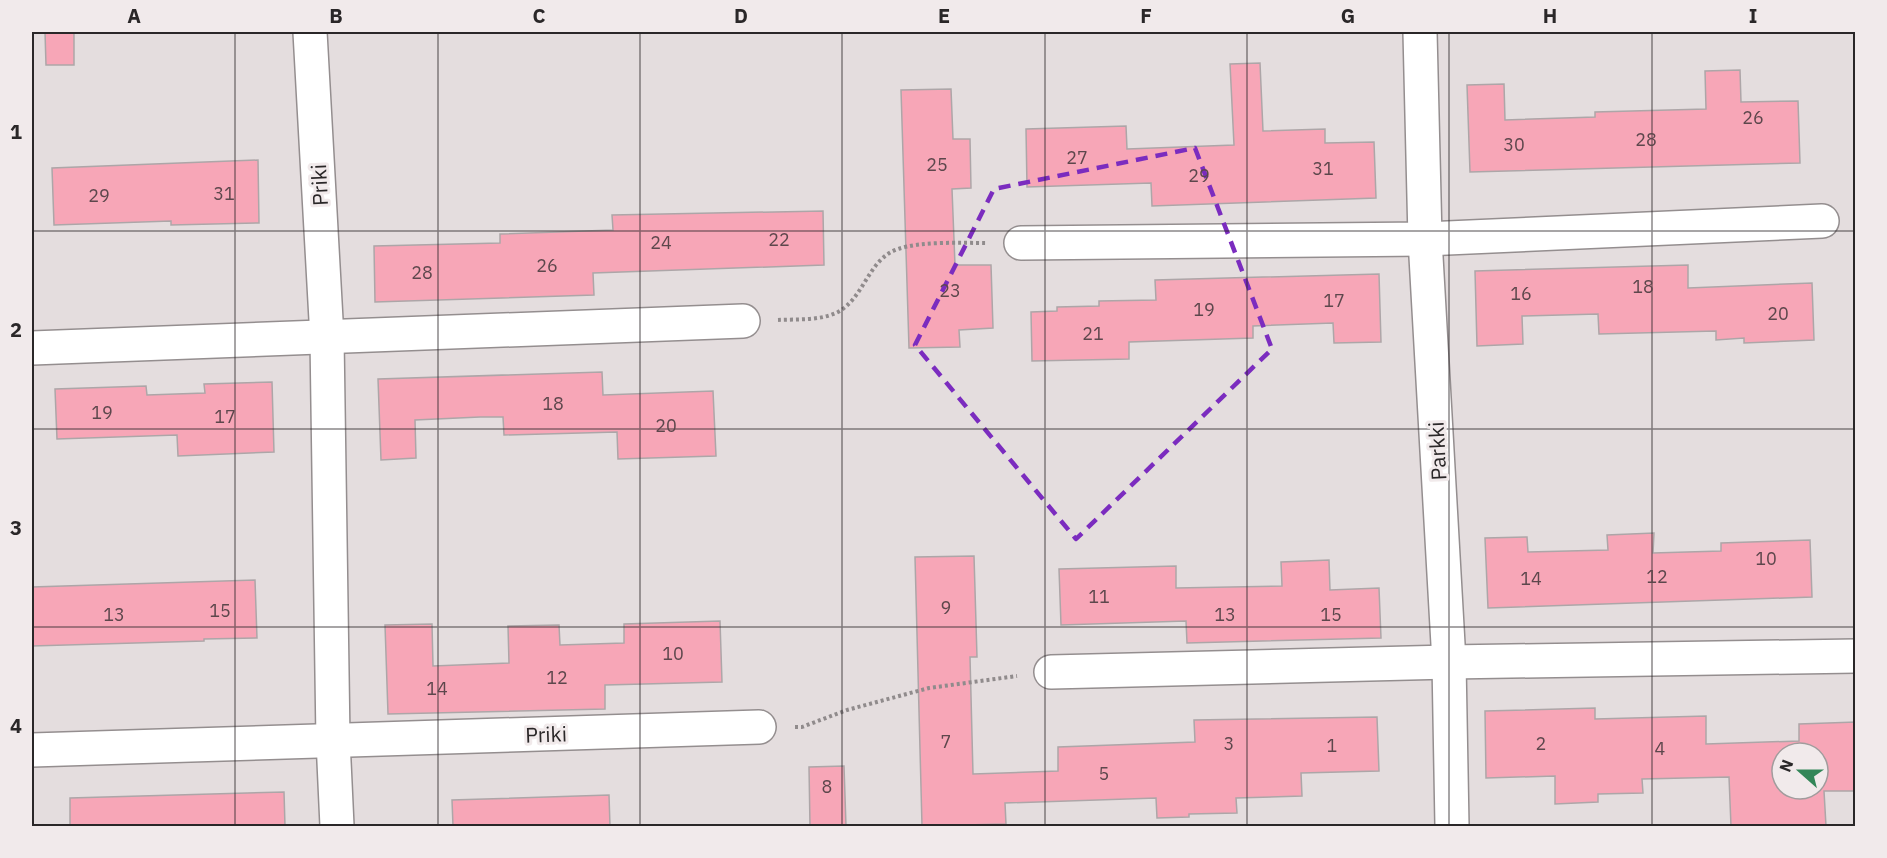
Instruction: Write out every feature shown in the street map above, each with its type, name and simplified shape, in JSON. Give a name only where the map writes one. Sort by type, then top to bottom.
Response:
[{"type":"street","name":"Priki","points":[[310,32],[327,338],[333,740],[337,826]]},
{"type":"street","name":"Parkki","points":[[1420,32],[1425,239],[1449,662],[1452,826]]},
{"type":"street","points":[[1021,243],[1425,239],[1822,221]]},
{"type":"street","points":[[32,348],[742,321]]},
{"type":"street","points":[[1051,672],[1449,662],[1856,656]]},
{"type":"street","name":"Priki","points":[[32,750],[759,727]]},
{"type":"path","points":[[742,321],[815,318],[838,312],[853,299],[880,260],[898,249],[936,243],[1021,243]]},
{"type":"path","points":[[759,727],[802,727],[847,710],[929,688],[1051,672]]},
{"type":"highlighted area","points":[[1195,148],[1272,349],[1076,539],[915,345],[994,189]]},
{"type":"building","points":[[45,32],[74,32],[74,65],[46,65]]},
{"type":"building","points":[[1260,63],[1263,131],[1325,129],[1325,143],[1374,142],[1376,198],[1152,206],[1151,183],[1027,187],[1026,129],[1126,126],[1127,149],[1234,145],[1230,64]]},
{"type":"building","points":[[1740,70],[1741,102],[1798,101],[1800,163],[1470,172],[1467,85],[1504,84],[1505,120],[1595,117],[1595,112],[1706,109],[1705,71]]},
{"type":"building","points":[[951,89],[953,139],[970,139],[971,188],[952,189],[955,265],[991,265],[993,328],[959,330],[960,347],[909,348],[901,90]]},
{"type":"building","points":[[258,160],[259,223],[171,225],[171,221],[54,225],[52,168]]},
{"type":"building","points":[[823,211],[824,265],[593,273],[594,295],[375,302],[374,246],[500,243],[500,234],[613,230],[612,215]]},
{"type":"building","points":[[1688,265],[1688,288],[1812,283],[1814,340],[1744,343],[1744,338],[1716,340],[1716,331],[1599,334],[1598,314],[1522,316],[1523,344],[1477,346],[1475,271]]},
{"type":"building","points":[[1379,274],[1381,342],[1334,343],[1333,323],[1253,326],[1253,338],[1129,342],[1129,359],[1032,361],[1031,312],[1057,311],[1057,307],[1099,306],[1099,301],[1156,300],[1155,280]]},
{"type":"building","points":[[602,372],[603,395],[713,391],[716,456],[618,459],[617,432],[504,435],[503,417],[480,417],[415,420],[416,458],[381,460],[378,379]]},
{"type":"building","points":[[272,382],[274,452],[178,456],[177,435],[57,439],[55,389],[146,386],[147,395],[205,393],[204,384]]},
{"type":"building","points":[[1654,533],[1653,553],[1721,551],[1721,543],[1810,540],[1812,597],[1488,608],[1485,538],[1527,537],[1528,552],[1608,550],[1607,535]]},
{"type":"building","points":[[974,556],[977,657],[970,657],[973,774],[1058,771],[1058,747],[1195,742],[1194,720],[1377,717],[1379,771],[1301,773],[1302,796],[1236,798],[1237,813],[1189,814],[1189,817],[1157,818],[1156,798],[1005,803],[1006,824],[922,826],[915,557]]},
{"type":"building","points":[[1329,560],[1330,590],[1379,588],[1381,638],[1187,643],[1186,621],[1061,625],[1059,569],[1176,566],[1176,588],[1282,586],[1281,562]]},
{"type":"building","points":[[255,580],[257,638],[32,646],[32,587]]},
{"type":"building","points":[[720,621],[722,682],[605,685],[605,709],[388,714],[385,625],[432,624],[433,666],[509,663],[508,626],[559,625],[560,645],[624,643],[624,624]]},
{"type":"building","points":[[1595,708],[1595,719],[1706,716],[1706,744],[1770,742],[1770,801],[1825,801],[1826,826],[1731,826],[1729,777],[1642,779],[1643,793],[1598,794],[1598,802],[1555,804],[1555,776],[1486,778],[1485,711]]},
{"type":"building","points":[[1856,722],[1856,791],[1830,791],[1830,741],[1799,741],[1799,724]]},
{"type":"building","points":[[844,766],[846,826],[810,826],[809,767]]},
{"type":"building","points":[[284,792],[285,826],[70,826],[70,798]]},
{"type":"building","points":[[609,795],[610,826],[453,826],[452,800]]}]
